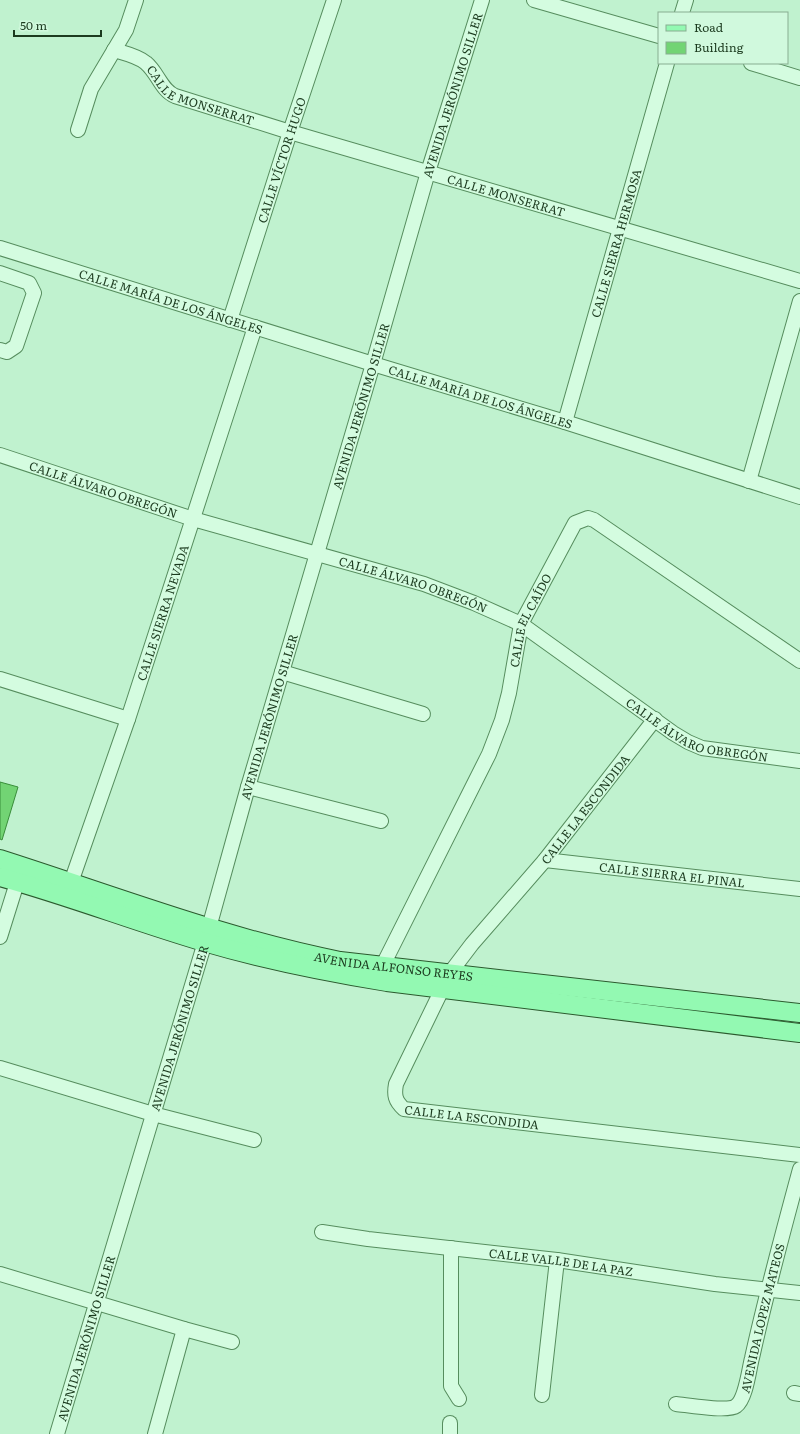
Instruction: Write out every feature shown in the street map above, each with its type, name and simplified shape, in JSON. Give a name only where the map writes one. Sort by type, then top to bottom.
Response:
[{"type":"main road","name":"AVENIDA ALFONSO REYES","points":[[0,859],[20,874],[207,935],[289,964],[338,974],[447,981],[800,1013]]},
{"type":"main road","name":"AVENIDA ALFONSO REYES","points":[[0,877],[20,874]]},
{"type":"main road","name":"AVENIDA ALFONSO REYES","points":[[207,935],[340,962],[382,967],[447,981],[800,1033]]},
{"type":"street","points":[[78,130],[91,89],[126,30],[136,0]]},
{"type":"street","name":"CALLE VÍCTOR HUGO","points":[[230,320],[334,0]]},
{"type":"street","name":"AVENIDA JERÓNIMO SILLER","points":[[57,1434],[207,935],[248,787],[428,172],[482,0]]},
{"type":"street","points":[[534,0],[658,36]]},
{"type":"street","points":[[682,12],[686,0]]},
{"type":"street","name":"CALLE MONSERRAT","points":[[114,50],[145,61],[167,91],[171,94],[290,132],[800,281]]},
{"type":"street","name":"CALLE SIERRA HERMOSA","points":[[565,422],[667,64]]},
{"type":"street","points":[[754,64],[800,78]]},
{"type":"street","name":"CALLE MARÍA DE LOS ÁNGELES","points":[[0,248],[565,422],[800,497]]},
{"type":"street","points":[[0,273],[29,283],[34,294],[16,346],[6,352],[0,350]]},
{"type":"street","points":[[748,481],[800,301]]},
{"type":"street","name":"CALLE SIERRA NEVADA","points":[[69,890],[128,719],[255,327]]},
{"type":"street","name":"CALLE ÁLVARO OBREGÓN","points":[[0,455],[193,519],[424,584],[474,603],[521,624],[673,733],[688,742],[702,748],[800,762]]},
{"type":"street","name":"CALLE EL CAÍDO","points":[[382,967],[489,754],[502,720],[509,693],[521,624],[575,523],[588,518],[594,520],[800,661]]},
{"type":"street","points":[[282,672],[423,714]]},
{"type":"street","points":[[0,679],[128,719]]},
{"type":"street","name":"CALLE LA ESCONDIDA","points":[[655,720],[545,860],[472,944],[447,981],[396,1084],[395,1098],[398,1104],[404,1108],[800,1155]]},
{"type":"street","points":[[248,787],[381,821]]},
{"type":"street","name":"CALLE SIERRA EL PINAL","points":[[545,860],[800,890]]},
{"type":"street","points":[[0,937],[20,874]]},
{"type":"street","points":[[0,1068],[153,1114],[254,1140]]},
{"type":"street","name":"AVENIDA LOPEZ MATEOS","points":[[676,1404],[723,1408],[733,1407],[740,1402],[748,1376],[768,1289],[795,1207],[800,1169]]},
{"type":"street","name":"CALLE VALLE DE LA PAZ","points":[[322,1232],[368,1239],[557,1260],[714,1284],[800,1293]]},
{"type":"street","points":[[451,1248],[451,1386],[459,1399]]},
{"type":"street","points":[[542,1395],[557,1260]]},
{"type":"street","points":[[0,1274],[232,1342]]},
{"type":"street","points":[[155,1434],[184,1329]]},
{"type":"building","points":[[0,782],[18,787],[2,840],[0,839]]}]
